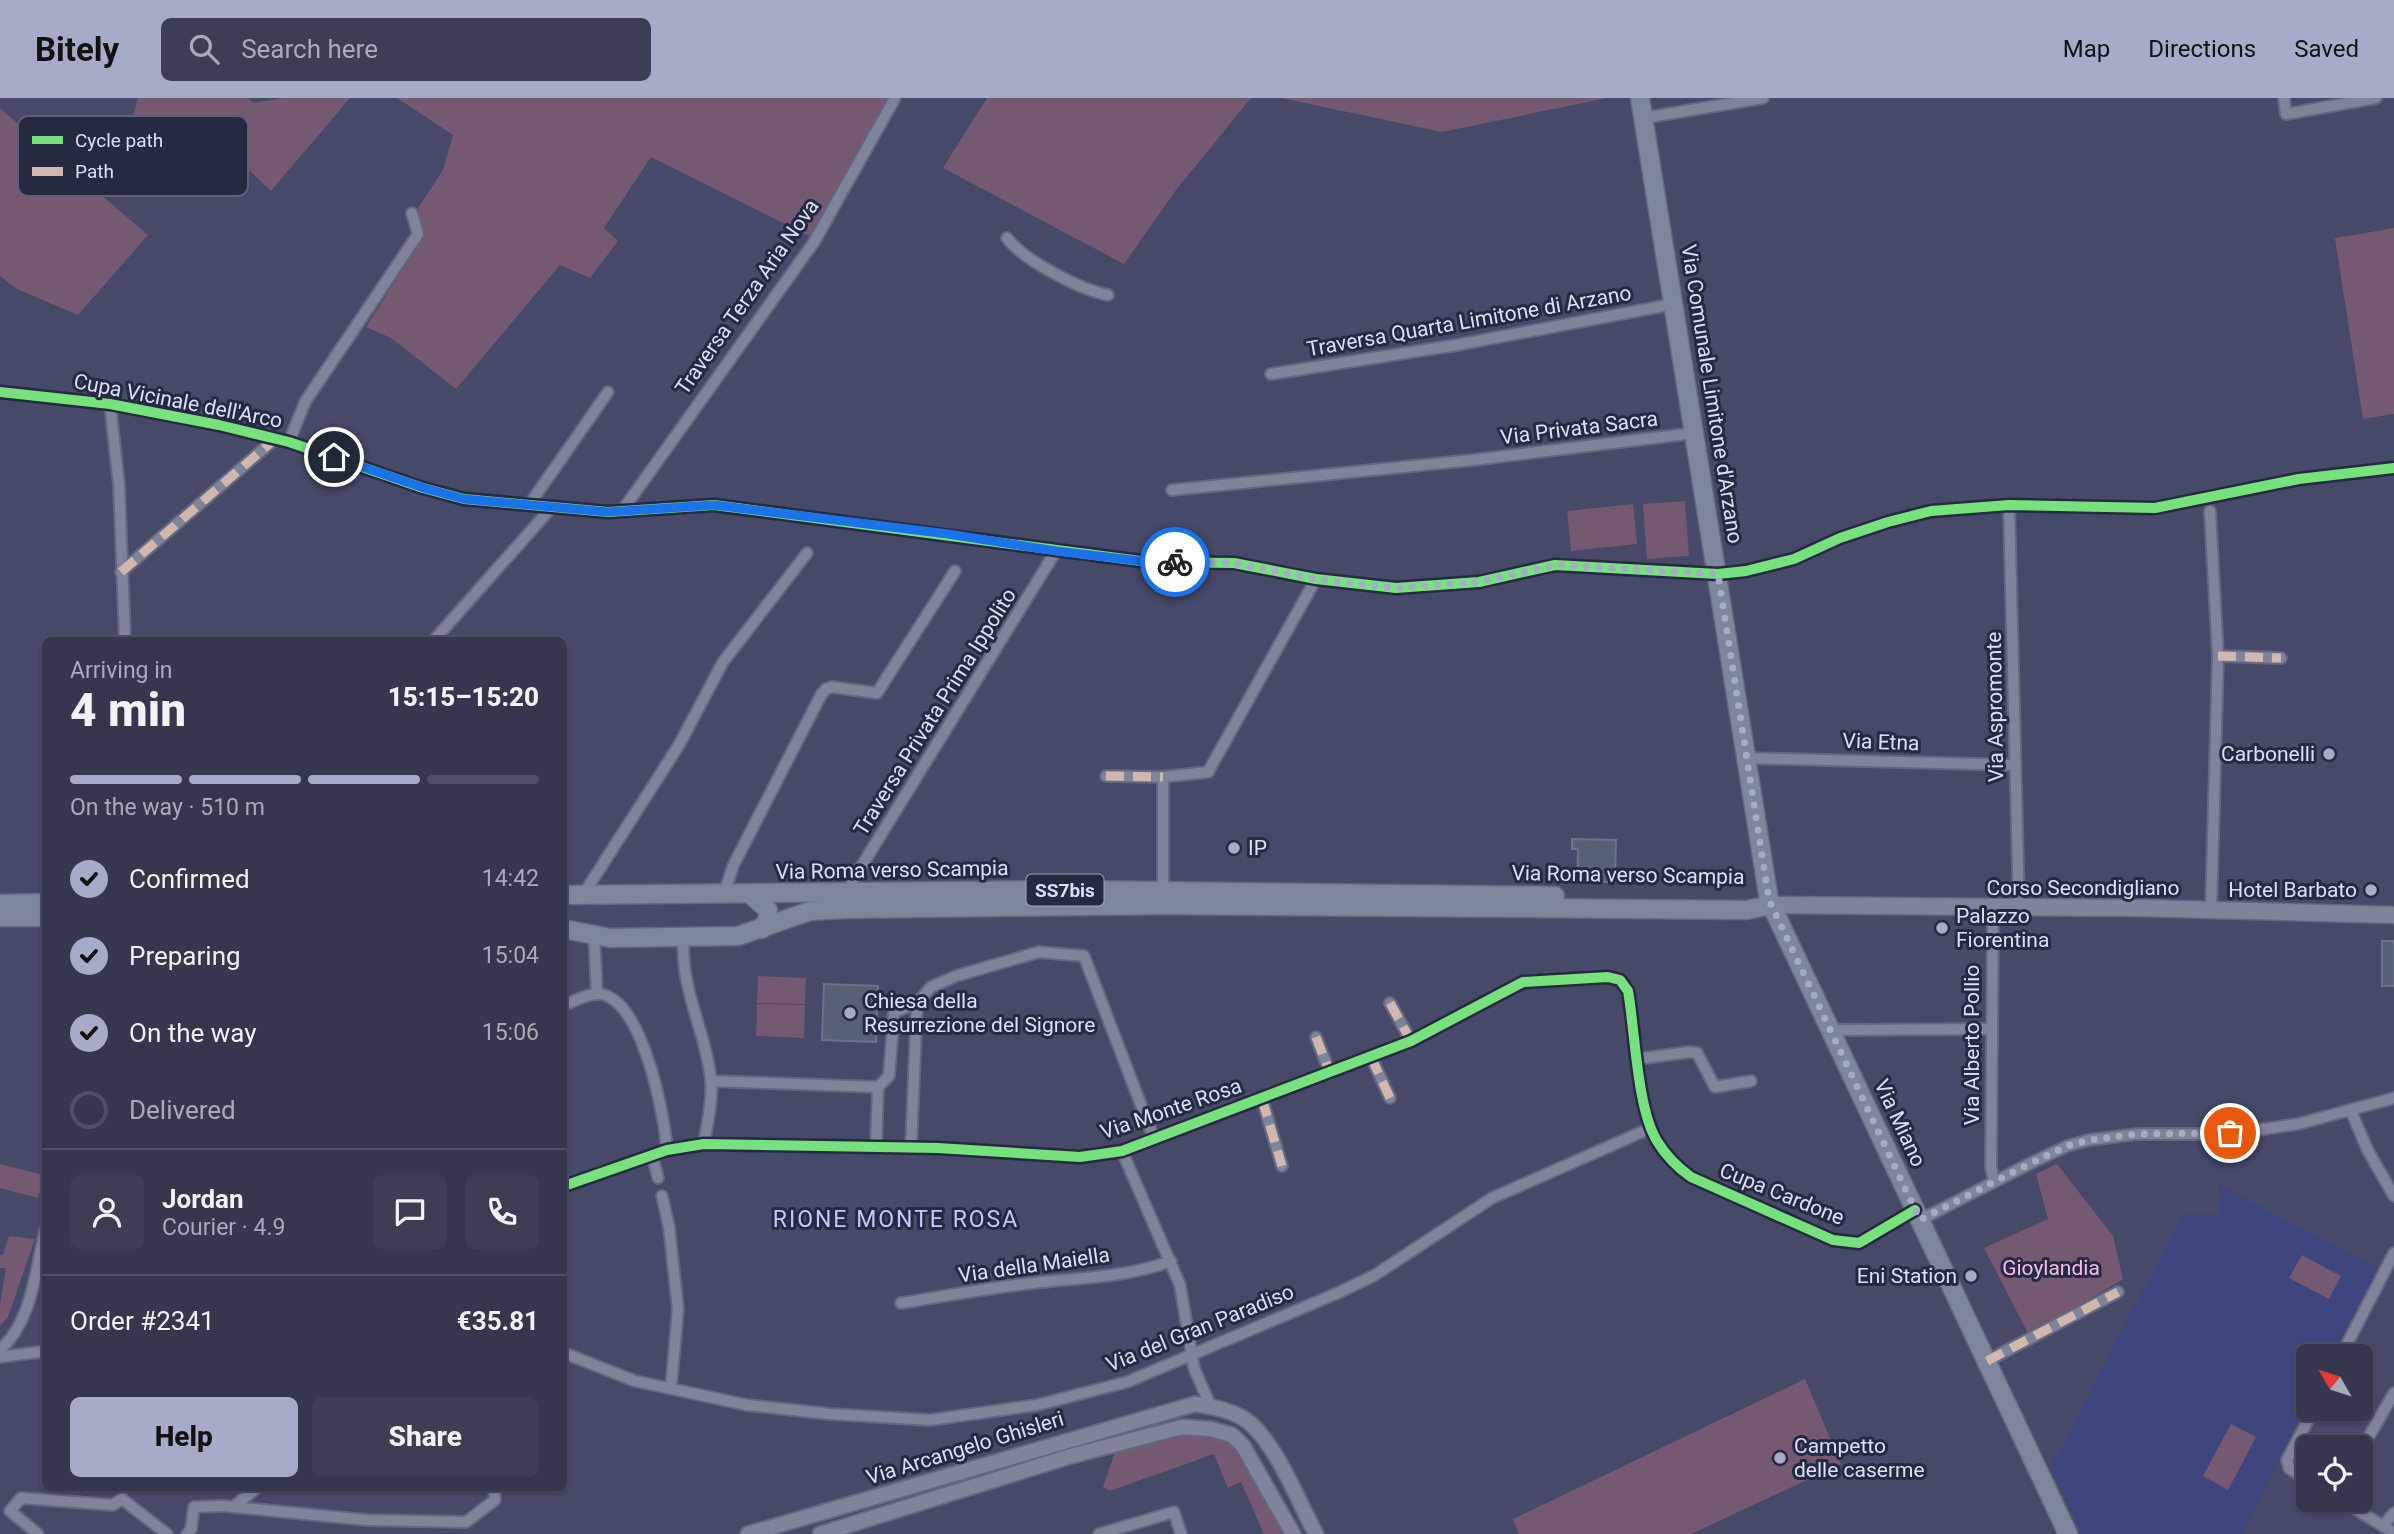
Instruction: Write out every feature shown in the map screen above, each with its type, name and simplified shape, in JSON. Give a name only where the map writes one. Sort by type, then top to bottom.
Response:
[{"type":"main road","name":"Via Comunale Limitone d'Arzano","points":[[1640,98],[1718,574],[1745,758],[1772,905]]},
{"type":"main road","name":"Via Roma verso Scampia","points":[[567,895],[1380,893],[1751,900],[1772,905]]},
{"type":"main road","points":[[750,894],[768,910],[768,919],[762,929]]},
{"type":"main road","points":[[567,904],[583,895]]},
{"type":"main road","name":"Via Roma verso Scampia","points":[[567,930],[610,938],[738,936],[810,911],[1165,895],[1481,908],[1746,910],[1772,905]]},
{"type":"main road","points":[[0,904],[42,903]]},
{"type":"main road","name":"Corso Secondigliano","points":[[1772,905],[2394,915]]},
{"type":"main road","name":"Via Miano","points":[[1772,905],[2067,1534]]},
{"type":"main road","points":[[0,917],[42,917]]},
{"type":"street","name":"Traversa Terza Aria Nova","points":[[622,511],[814,242],[895,98]]},
{"type":"street","points":[[1643,118],[1763,98]]},
{"type":"street","points":[[2284,98],[2286,114],[2376,98]]},
{"type":"street","points":[[289,442],[305,402],[418,234],[412,213]]},
{"type":"street","points":[[1007,238],[1012,245],[1036,262],[1083,288],[1108,295]]},
{"type":"street","name":"Traversa Quarta Limitone di Arzano","points":[[1271,374],[1457,345],[1674,304]]},
{"type":"street","name":"Cupa Vicinale dell'Arco","points":[[0,392],[110,404],[219,425],[289,442],[454,496],[529,505],[622,511],[714,505],[1148,562],[1234,563],[1316,579],[1396,588],[1479,582],[1555,565],[1718,574],[1746,571],[1794,559],[1878,525],[1931,512],[2009,505],[2155,509],[2299,479],[2394,468]]},
{"type":"street","points":[[529,505],[608,392]]},
{"type":"street","points":[[110,404],[119,485],[125,637]]},
{"type":"street","name":"Via Privata Sacra","points":[[1172,490],[1695,433]]},
{"type":"street","points":[[121,572],[275,439]]},
{"type":"street","name":"Via Aspromonte","points":[[2009,505],[2019,909]]},
{"type":"street","points":[[437,637],[552,507]]},
{"type":"street","points":[[2210,512],[2218,656],[2211,911]]},
{"type":"street","name":"Traversa Privata Prima Ippolito","points":[[848,893],[853,880],[1056,551]]},
{"type":"street","points":[[583,895],[679,745],[723,662],[807,553]]},
{"type":"street","points":[[724,894],[733,866],[825,689],[832,687],[877,693],[955,571]]},
{"type":"street","points":[[1106,776],[1163,777],[1208,772],[1316,579]]},
{"type":"street","points":[[2218,656],[2281,658]]},
{"type":"street","name":"Via Etna","points":[[1745,758],[2015,765]]},
{"type":"street","points":[[1163,777],[1165,895]]},
{"type":"street","name":"Via Alberto Pollio","points":[[1993,909],[1991,1167],[1994,1182]]},
{"type":"street","points":[[594,935],[597,994]]},
{"type":"street","points":[[684,937],[682,967],[711,1081],[704,1144]]},
{"type":"street","points":[[711,1081],[878,1087],[890,1076],[894,1012],[917,1003],[931,987],[956,976],[1039,952],[1084,956],[1154,1139]]},
{"type":"street","name":"Via Monte Rosa","points":[[567,1185],[667,1150],[704,1144],[911,1148],[1080,1157],[1122,1151],[1411,1041],[1523,982],[1608,977],[1620,980],[1628,990],[1637,1059],[1651,1128]]},
{"type":"street","points":[[567,1004],[597,994],[607,996],[625,1012],[640,1037],[665,1123],[667,1150]]},
{"type":"street","points":[[911,1148],[917,1003]]},
{"type":"street","points":[[1390,1003],[1411,1041]]},
{"type":"street","points":[[1830,1030],[1991,1029]]},
{"type":"street","points":[[1316,1037],[1330,1073]]},
{"type":"street","points":[[1637,1059],[1697,1053],[1715,1087],[1751,1081]]},
{"type":"street","points":[[1371,1057],[1390,1098]]},
{"type":"street","points":[[876,1147],[878,1087]]},
{"type":"street","name":"Via Monte Rosa","points":[[1262,1098],[1282,1166]]},
{"type":"street","name":"Cupa Cardone","points":[[1651,1128],[1656,1140],[1674,1164],[1690,1177],[1833,1240],[1859,1243],[2067,1146],[2138,1134],[2230,1133],[2298,1124],[2394,1098]]},
{"type":"street","points":[[2351,1111],[2368,1151],[2394,1196]]},
{"type":"street","name":"Via del Gran Paradiso","points":[[567,1354],[635,1381],[747,1405],[830,1414],[930,1420],[1037,1405],[1114,1385],[1376,1275],[1492,1198],[1651,1128]]},
{"type":"street","points":[[1122,1151],[1180,1284],[1194,1368],[1211,1406],[1251,1423],[1276,1457],[1316,1534]]},
{"type":"street","points":[[652,1155],[658,1178]]},
{"type":"street","points":[[662,1196],[669,1227],[678,1309],[671,1388]]},
{"type":"street","points":[[0,1350],[17,1333],[25,1319],[42,1245]]},
{"type":"street","points":[[2347,1344],[2394,1253]]},
{"type":"street","name":"Via della Maiella","points":[[901,1303],[1019,1284],[1116,1273],[1171,1261]]},
{"type":"street","points":[[1987,1361],[2118,1292]]},
{"type":"street","points":[[0,1357],[42,1352]]},
{"type":"street","points":[[2370,1435],[2394,1393]]},
{"type":"street","name":"Via Arcangelo Ghisleri","points":[[748,1534],[785,1529],[1195,1404],[1211,1406]]},
{"type":"street","name":"Via Arcangelo Ghisleri","points":[[820,1534],[1071,1456],[1182,1427],[1211,1429],[1233,1435],[1252,1460],[1293,1534]]},
{"type":"street","points":[[2296,1446],[2287,1465],[2296,1471]]},
{"type":"street","points":[[233,1507],[253,1491]]},
{"type":"street","points":[[187,1534],[191,1529],[194,1507],[233,1507],[366,1520],[466,1522],[495,1500],[495,1491]]},
{"type":"street","points":[[38,1534],[5,1512],[21,1498],[113,1505],[124,1493],[167,1534]]},
{"type":"street","points":[[1099,1534],[1174,1512],[1181,1534]]},
{"type":"street","points":[[2360,1512],[2394,1533]]},
{"type":"street","points":[[2383,1526],[2394,1513]]},
{"type":"shaded area","points":[[2219,1185],[2378,1268],[2337,1344],[2296,1344],[2298,1421],[2242,1534],[2082,1534],[2051,1467],[2183,1214],[2219,1215]]},
{"type":"green space","points":[[138,98],[248,98],[253,103],[284,98],[350,98],[271,191],[248,169],[248,116],[133,116]]},
{"type":"green space","points":[[397,98],[892,98],[809,236],[651,157],[604,228],[618,241],[590,278],[560,265],[456,389],[391,338],[366,327],[424,236],[418,208],[443,170],[453,135]]},
{"type":"green space","points":[[987,98],[1251,98],[1176,190],[1124,264],[943,168]]},
{"type":"green space","points":[[1281,98],[1607,98],[1442,132]]},
{"type":"green space","points":[[0,108],[18,123],[18,196],[103,196],[148,235],[78,315],[17,289],[0,276]]},
{"type":"green space","points":[[2394,228],[2394,414],[2363,419],[2335,238]]},
{"type":"green space","points":[[1685,501],[1689,556],[1647,559],[1643,504]]},
{"type":"green space","points":[[1633,504],[1637,544],[1571,551],[1567,511]]},
{"type":"green space","points":[[758,976],[806,978],[805,1004],[757,1003]]},
{"type":"green space","points":[[757,1004],[805,1005],[804,1038],[756,1036]]},
{"type":"green space","points":[[0,1164],[42,1174],[38,1198],[0,1188]]},
{"type":"green space","name":"Gioylandia","points":[[2057,1164],[2113,1236],[2123,1279],[2029,1335],[1984,1248],[2048,1219],[2036,1174]]},
{"type":"green space","points":[[9,1236],[35,1239],[8,1317],[0,1326],[0,1305],[6,1268],[0,1268],[0,1255],[3,1255]]},
{"type":"green space","points":[[2302,1255],[2341,1276],[2329,1299],[2289,1278]]},
{"type":"green space","points":[[1805,1379],[1841,1464],[1691,1534],[1519,1534],[1513,1519]]},
{"type":"green space","points":[[2231,1424],[2256,1437],[2228,1490],[2203,1476]]},
{"type":"green space","points":[[1190,1426],[1243,1446],[1286,1534],[1264,1534],[1241,1482],[1228,1488],[1214,1454],[1110,1491],[1103,1487],[1115,1452]]},
{"type":"building","points":[[1572,839],[1616,840],[1615,882],[1577,881],[1578,849],[1572,849]]},
{"type":"building","points":[[2382,941],[2394,941],[2394,986],[2382,986]]},
{"type":"building","name":"Chiesa della Resurrezione del Signore","points":[[824,984],[878,986],[876,1042],[822,1040]]},
{"type":"marked path","points":[[121,572],[275,439]]},
{"type":"marked path","points":[[2218,656],[2281,658]]},
{"type":"marked path","points":[[1106,776],[1163,777]]},
{"type":"marked path","points":[[1390,1003],[1411,1041]]},
{"type":"marked path","points":[[1316,1037],[1330,1073]]},
{"type":"marked path","points":[[1371,1057],[1390,1098]]},
{"type":"marked path","points":[[1262,1099],[1282,1166]]},
{"type":"marked path","points":[[1987,1361],[2118,1292]]},
{"type":"cycle path","points":[[0,392],[110,404],[219,425],[289,442],[423,488],[464,499],[608,512],[714,505],[1148,562],[1234,563],[1316,579],[1396,588],[1479,582],[1555,565],[1718,574],[1746,571],[1794,559],[1840,538],[1931,511],[2009,505],[2155,508],[2299,479],[2394,468]]},
{"type":"cycle path","points":[[567,1185],[667,1150],[704,1144],[938,1148],[1080,1157],[1122,1151],[1411,1041],[1523,982],[1608,977],[1620,980],[1628,991],[1641,1090],[1650,1127],[1664,1152],[1691,1177],[1833,1240],[1859,1243],[1915,1210]]},
{"type":"way so far","points":[[1175,562],[1234,563],[1316,579],[1396,588],[1479,582],[1555,565],[1718,574],[1769,900],[1920,1220],[2067,1146],[2138,1134],[2230,1133]]},
{"type":"place","name":"Carbonelli","points":[[2329,754]]},
{"type":"place","name":"IP","points":[[1234,848]]},
{"type":"place","name":"Hotel Barbato","points":[[2371,890]]},
{"type":"place","name":"Palazzo Fiorentina","points":[[1942,928]]},
{"type":"place","name":"Chiesa della Resurrezione del Signore","points":[[850,1013]]},
{"type":"place","name":"Eni Station","points":[[1971,1276]]},
{"type":"place","name":"Campetto delle caserme","points":[[1780,1458]]},
{"type":"district","name":"RIONE MONTE ROSA","points":[[896,1219]]},
{"type":"route","points":[[334,457],[464,499],[608,512],[714,505],[978,538],[1072,553],[1148,562],[1175,562]]}]
